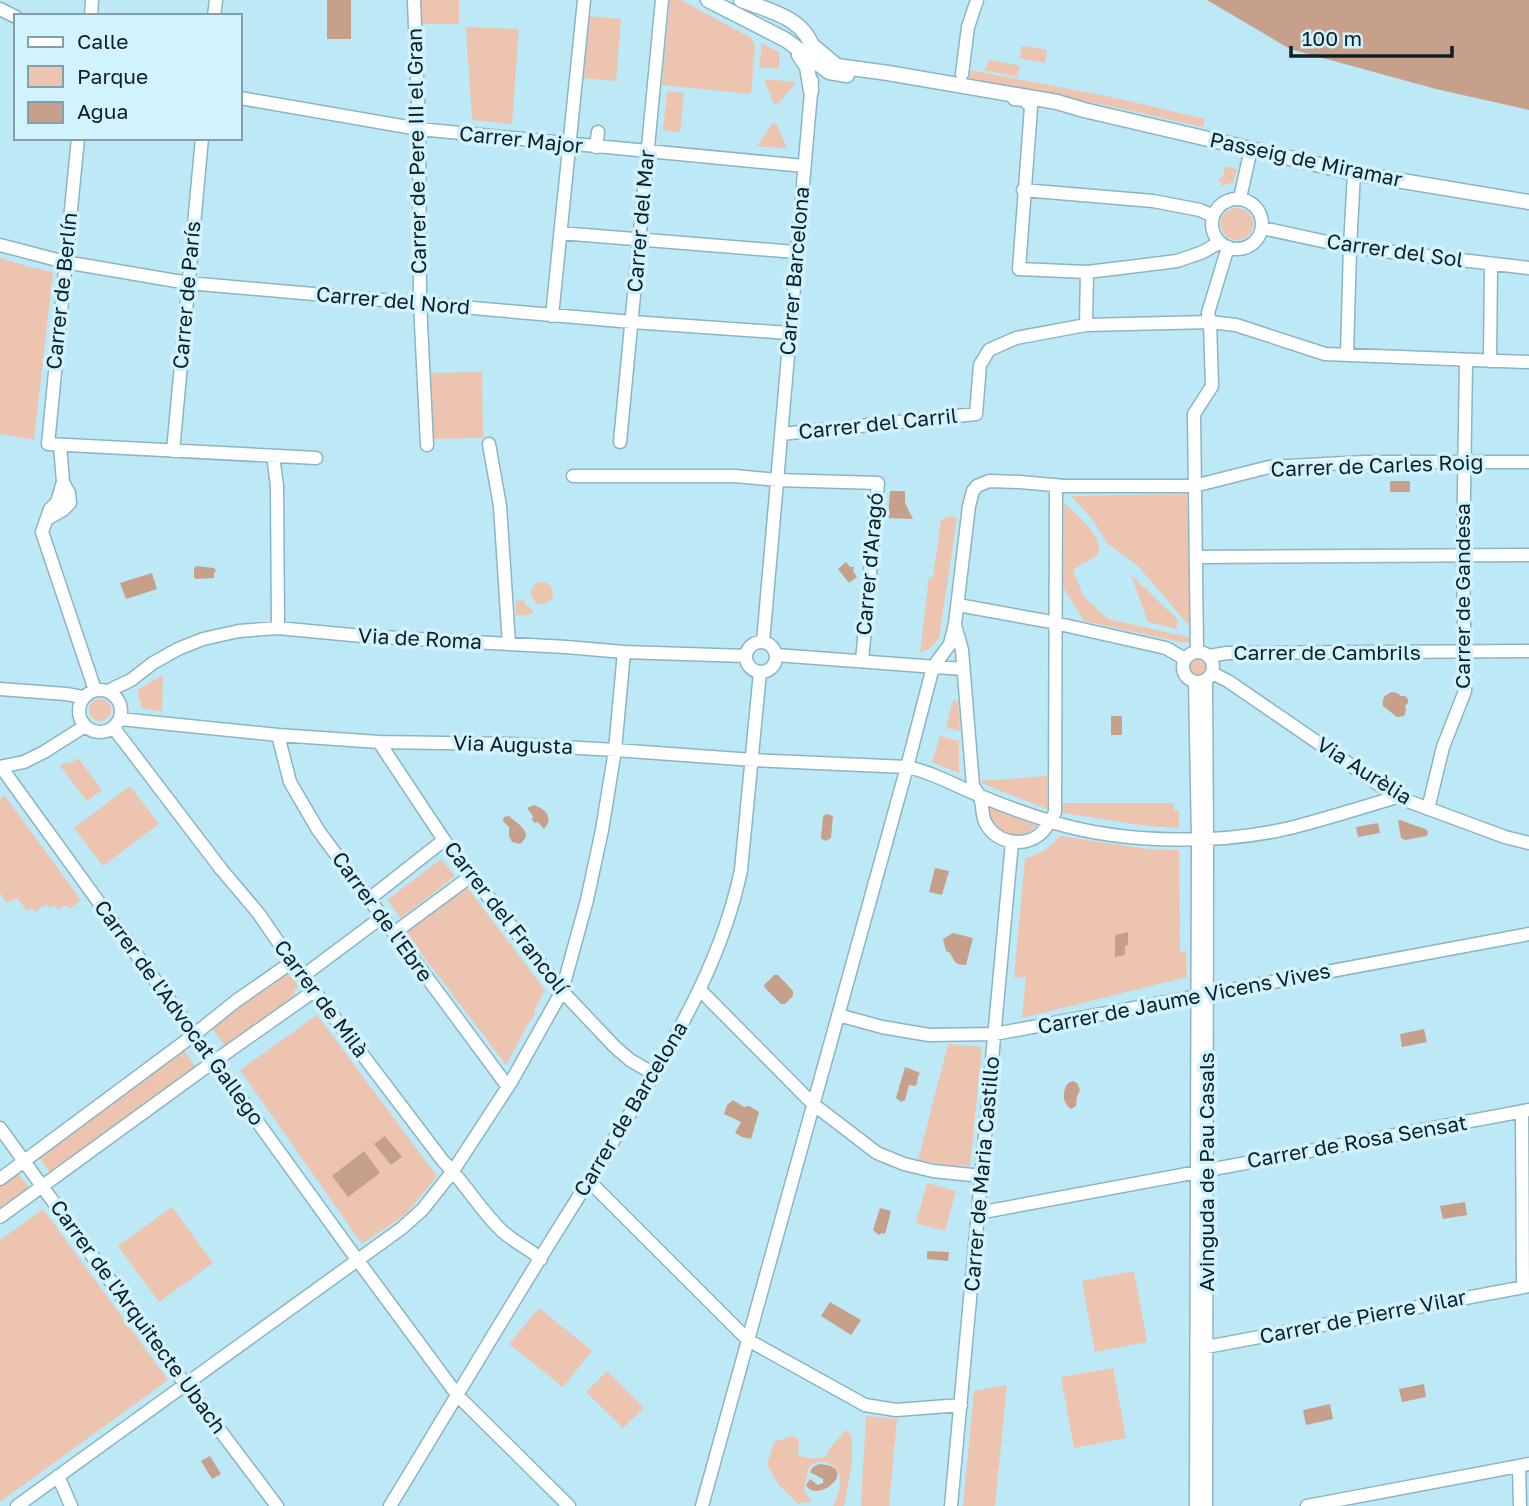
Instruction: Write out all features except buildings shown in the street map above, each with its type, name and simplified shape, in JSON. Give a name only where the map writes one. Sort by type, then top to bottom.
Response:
[{"type":"street","name":"Carrer de Pere III el Gran","points":[[414,0],[419,129],[420,303],[427,445]]},
{"type":"street","points":[[552,316],[584,0]]},
{"type":"street","name":"Carrer del Mar","points":[[620,442],[662,0]]},
{"type":"street","points":[[699,0],[799,55],[807,67],[811,91]]},
{"type":"street","name":"Passeig de Miramar","points":[[708,0],[786,40],[830,72],[1029,106],[1084,110]]},
{"type":"street","points":[[721,0],[749,10],[776,14]]},
{"type":"street","points":[[741,0],[776,14]]},
{"type":"street","points":[[962,74],[968,27],[976,0]]},
{"type":"street","name":"Passeig de Miramar","points":[[776,14],[801,27],[812,45],[837,66],[1057,102],[1354,173],[1529,202]]},
{"type":"street","points":[[812,45],[813,62]]},
{"type":"street","name":"Carrer Barcelona","points":[[777,480],[813,62]]},
{"type":"street","name":"Passeig de Miramar","points":[[844,75],[880,72]]},
{"type":"street","name":"Passeig de Miramar","points":[[880,72],[887,78],[931,85],[940,91]]},
{"type":"street","name":"Passeig de Miramar","points":[[981,89],[987,94],[1024,100],[1029,106]]},
{"type":"street","name":"Carrer Major","points":[[242,98],[419,129],[804,166]]},
{"type":"street","points":[[1029,106],[1019,269],[1087,272],[1177,261],[1224,244]]},
{"type":"street","points":[[596,147],[598,132]]},
{"type":"street","name":"Carrer de Berlín","points":[[78,140],[65,262],[54,445],[63,482],[57,502],[50,509],[42,532],[89,694]]},
{"type":"street","name":"Carrer de París","points":[[173,451],[202,140]]},
{"type":"street","points":[[1240,198],[1251,149]]},
{"type":"street","points":[[1348,355],[1354,173]]},
{"type":"street","points":[[1024,190],[1153,201],[1200,210],[1213,216]]},
{"type":"street","points":[[1240,198],[1257,209],[1262,218],[1262,228],[1253,243],[1237,249],[1224,244],[1212,228],[1214,212],[1221,204],[1240,198]]},
{"type":"street","name":"Carrer del Sol","points":[[1262,228],[1350,247],[1529,268]]},
{"type":"street","points":[[560,233],[796,252]]},
{"type":"street","points":[[1203,654],[1196,557],[1194,414],[1212,386],[1208,313],[1224,244]]},
{"type":"street","name":"Carrer del Nord","points":[[0,245],[65,262],[188,284],[632,323],[789,333]]},
{"type":"street","points":[[1490,361],[1491,264]]},
{"type":"street","points":[[1087,272],[1086,325],[1210,322],[1236,326],[1325,354],[1529,362]]},
{"type":"street","name":"Carrer del Carril","points":[[781,434],[976,414],[980,365],[989,350],[1016,338],[1086,325]]},
{"type":"street","name":"Carrer de Gandesa","points":[[1428,809],[1445,738],[1464,694],[1466,361]]},
{"type":"street","points":[[489,444],[500,506],[509,644]]},
{"type":"street","points":[[54,445],[316,458]]},
{"type":"street","points":[[273,456],[276,486],[278,628]]},
{"type":"street","name":"Carrer de Carles Roig","points":[[958,605],[969,506],[977,486],[989,481],[1056,485],[1194,486],[1269,467],[1365,462],[1529,462]]},
{"type":"street","points":[[573,475],[735,476],[777,480],[763,642]]},
{"type":"street","name":"Carrer d'Aragó","points":[[777,480],[878,483],[862,661]]},
{"type":"street","points":[[955,624],[962,650],[973,786],[982,803],[983,817],[988,826],[998,836],[1012,842],[1022,842],[1035,837],[1051,821],[1055,812],[1056,485]]},
{"type":"street","points":[[1196,557],[1529,555]]},
{"type":"street","points":[[702,1506],[933,667],[950,644],[958,605],[1166,649],[1185,659]]},
{"type":"street","name":"Via de Roma","points":[[108,691],[131,680],[178,649],[203,639],[239,631],[278,628],[362,636],[624,652],[746,656]]},
{"type":"street","points":[[763,642],[773,647],[776,655],[772,667],[760,672],[752,668],[746,656],[753,644],[763,642]]},
{"type":"street","name":"Carrer de Cambrils","points":[[1203,654],[1529,651]]},
{"type":"street","points":[[17,1506],[413,1219],[453,1171],[508,1087],[562,991],[587,900],[602,830],[615,750],[624,652]]},
{"type":"street","points":[[1192,652],[1203,654],[1213,664],[1204,679],[1191,680],[1182,668],[1185,659],[1192,652]]},
{"type":"street","points":[[776,655],[964,669]]},
{"type":"street","name":"Carrer de Barcelona","points":[[390,1506],[589,1181],[700,990],[737,891],[744,849],[760,672]]},
{"type":"street","name":"Via Aurèlia","points":[[1204,679],[1228,681],[1397,797],[1505,837],[1529,843]]},
{"type":"street","name":"Avinguda de Pau Casals","points":[[1204,679],[1202,1348],[1206,1506]]},
{"type":"street","points":[[0,688],[66,694],[108,691],[120,702],[121,713],[116,723],[102,732],[85,726],[79,715],[80,703],[89,694]]},
{"type":"street","name":"Via Augusta","points":[[116,723],[379,742],[511,744],[907,767],[922,770],[979,795],[1051,821],[1141,837],[1203,839],[1249,835],[1293,827],[1397,797]]},
{"type":"street","name":"Carrer de Milà","points":[[116,723],[221,869],[259,914],[292,962],[443,1161],[502,1231],[541,1259]]},
{"type":"street","points":[[0,767],[24,762],[85,726]]},
{"type":"street","name":"Carrer de l'Ebre","points":[[278,735],[290,782],[318,830],[508,1087]]},
{"type":"street","name":"Carrer del Francolí","points":[[379,742],[444,841],[562,991],[615,1047],[653,1074]]},
{"type":"street","name":"Carrer de l'Advocat Gallego","points":[[0,767],[457,1396],[569,1506]]},
{"type":"street","points":[[369,899],[444,841]]},
{"type":"street","name":"Carrer de Maria Castillo","points":[[951,1506],[1012,842]]},
{"type":"street","points":[[394,933],[471,876]]},
{"type":"street","points":[[303,976],[382,917]]},
{"type":"street","name":"Carrer de Jaume Vicens Vives","points":[[838,1015],[882,1027],[929,1035],[995,1034],[1529,934]]},
{"type":"street","points":[[0,1179],[236,1001],[292,962]]},
{"type":"street","points":[[700,990],[813,1104],[877,1153],[904,1164],[933,1171],[982,1175]]},
{"type":"street","points":[[0,1217],[314,991]]},
{"type":"street","points":[[1526,1111],[1526,1286]]},
{"type":"street","name":"Carrer de Rosa Sensat","points":[[978,1213],[1526,1111]]},
{"type":"street","name":"Carrer de l'Arquitecte Ubach","points":[[0,1128],[277,1506]]},
{"type":"street","points":[[589,1181],[748,1340],[865,1405],[896,1410],[961,1405]]},
{"type":"street","name":"Carrer de Pierre Vilar","points":[[1202,1348],[1526,1286]]},
{"type":"street","name":"Avinguda de Pau Casals","points":[[1196,1506],[1202,1348]]},
{"type":"street","points":[[1307,1506],[1524,1465],[1520,1506]]},
{"type":"street","points":[[58,1476],[71,1506]]},
{"type":"green space","points":[[419,0],[459,0],[459,24],[420,24]]},
{"type":"green space","points":[[670,0],[681,0],[751,38],[755,46],[751,94],[662,85]]},
{"type":"green space","points":[[589,16],[621,19],[616,81],[583,78]]},
{"type":"green space","points":[[466,27],[519,29],[512,124],[472,120]]},
{"type":"green space","points":[[762,43],[780,53],[779,69],[759,67]]},
{"type":"green space","points":[[1022,46],[1047,50],[1045,63],[1020,58]]},
{"type":"green space","points":[[990,60],[1020,66],[1017,77],[984,70]]},
{"type":"green space","points":[[971,70],[1116,98],[1205,119],[1203,127],[969,79]]},
{"type":"green space","points":[[764,79],[796,82],[779,103],[774,104]]},
{"type":"green space","points":[[667,91],[684,93],[680,132],[663,130]]},
{"type":"green space","points":[[772,124],[777,125],[787,148],[757,146]]},
{"type":"green space","points":[[1225,166],[1237,169],[1233,182],[1222,186],[1219,179],[1223,177]]},
{"type":"green space","points":[[1237,208],[1248,213],[1253,224],[1248,235],[1237,240],[1226,235],[1221,224],[1226,213]]},
{"type":"green space","points":[[0,258],[53,272],[34,440],[0,434]]},
{"type":"green space","points":[[482,372],[483,438],[432,439],[431,373]]},
{"type":"green space","points":[[1187,494],[1191,628],[1138,566],[1107,543],[1093,520],[1071,496]]},
{"type":"green space","points":[[1064,503],[1089,527],[1098,543],[1096,556],[1073,571],[1084,597],[1108,619],[1192,638],[1191,641],[1186,643],[1084,621],[1063,587]]},
{"type":"green space","points":[[950,516],[957,518],[939,638],[931,647],[920,652],[929,577],[933,577],[941,520]]},
{"type":"green space","points":[[1131,575],[1177,619],[1177,629],[1148,622]]},
{"type":"green space","points":[[542,582],[552,589],[553,593],[546,603],[542,604],[532,597],[531,593],[538,583]]},
{"type":"green space","points":[[524,600],[533,614],[516,616],[515,601]]},
{"type":"green space","points":[[1195,659],[1201,659],[1206,667],[1204,673],[1195,675],[1190,670],[1190,664]]},
{"type":"green space","points":[[163,675],[162,712],[142,708],[137,690]]},
{"type":"green space","points":[[96,699],[104,699],[111,706],[111,714],[104,721],[96,721],[89,714],[89,706]]},
{"type":"green space","points":[[953,700],[958,701],[960,731],[946,728]]},
{"type":"green space","points":[[940,736],[959,741],[959,773],[932,762]]},
{"type":"green space","points":[[78,758],[102,790],[87,801],[60,766],[67,762],[69,765]]},
{"type":"green space","points":[[1047,776],[1047,809],[981,783],[981,781]]},
{"type":"green space","points":[[130,786],[159,824],[103,866],[74,828]]},
{"type":"green space","points":[[4,795],[81,900],[70,909],[66,905],[58,910],[55,905],[50,908],[47,904],[35,912],[31,908],[27,911],[17,898],[7,903],[0,893],[0,799]]},
{"type":"green space","points":[[1062,803],[1174,803],[1174,810],[1179,811],[1179,828],[1147,826],[1063,813]]},
{"type":"green space","points":[[989,807],[1037,825],[1023,835],[1011,836],[988,819]]},
{"type":"green space","points":[[1060,836],[1147,849],[1179,850],[1180,952],[1186,951],[1187,977],[1022,1018],[1026,976],[1014,978],[1025,858],[1044,850]]},
{"type":"green space","points":[[441,859],[455,876],[401,918],[387,900]]},
{"type":"green space","points":[[466,886],[545,990],[535,1014],[506,1065],[405,932]]},
{"type":"green space","points":[[284,972],[299,986],[293,991],[296,994],[226,1047],[211,1027]]},
{"type":"green space","points":[[317,1015],[437,1176],[406,1214],[362,1244],[240,1070]]},
{"type":"green space","points":[[948,1044],[982,1047],[970,1166],[918,1160]]},
{"type":"green space","points":[[183,1049],[197,1069],[51,1174],[37,1154]]},
{"type":"green space","points":[[16,1171],[31,1190],[0,1213],[0,1183]]},
{"type":"green space","points":[[927,1183],[956,1191],[945,1231],[916,1223]]},
{"type":"green space","points":[[172,1207],[213,1263],[159,1302],[118,1246]]},
{"type":"green space","points":[[43,1209],[168,1380],[0,1502],[0,1240]]},
{"type":"green space","points":[[1134,1271],[1147,1342],[1095,1352],[1082,1281]]},
{"type":"green space","points":[[539,1308],[592,1351],[563,1387],[509,1344]]},
{"type":"green space","points":[[1113,1368],[1126,1438],[1074,1448],[1061,1377]]},
{"type":"green space","points":[[607,1371],[644,1408],[623,1428],[586,1392]]},
{"type":"green space","points":[[1007,1385],[995,1506],[963,1506],[974,1391]]},
{"type":"green space","points":[[866,1416],[897,1419],[889,1506],[861,1506]]},
{"type":"green space","points":[[846,1430],[852,1436],[852,1464],[844,1506],[833,1506],[840,1477],[836,1469],[823,1462],[814,1463],[808,1472],[804,1490],[813,1501],[798,1504],[779,1485],[767,1465],[774,1442],[793,1436],[799,1440],[798,1455],[819,1458],[827,1456],[830,1448]]},
{"type":"water","points":[[327,0],[351,0],[351,39],[327,39]]},
{"type":"water","points":[[1207,0],[1529,0],[1529,110],[1436,89],[1290,49]]},
{"type":"water","points":[[1390,481],[1410,481],[1410,492],[1390,492]]},
{"type":"water","points":[[890,491],[905,491],[905,503],[913,519],[888,518]]},
{"type":"water","points":[[846,562],[850,567],[854,567],[853,571],[857,577],[849,583],[838,569]]},
{"type":"water","points":[[196,566],[214,568],[214,578],[196,579]]},
{"type":"water","points":[[152,573],[157,589],[126,599],[120,583]]},
{"type":"water","points":[[1392,692],[1408,699],[1404,716],[1397,717],[1383,706],[1384,697]]},
{"type":"water","points":[[1111,716],[1122,716],[1122,735],[1111,735]]},
{"type":"water","points":[[534,805],[547,814],[548,821],[544,829],[532,820],[533,816],[527,808]]},
{"type":"water","points":[[826,814],[833,816],[831,838],[825,841],[821,838],[823,817]]},
{"type":"water","points":[[509,816],[525,832],[526,836],[520,844],[512,842],[509,827],[503,821],[504,817]]},
{"type":"water","points":[[1400,820],[1425,829],[1428,831],[1427,836],[1405,840],[1401,838]]},
{"type":"water","points":[[1378,823],[1380,833],[1358,837],[1356,827]]},
{"type":"water","points":[[935,868],[949,871],[942,895],[929,892]]},
{"type":"water","points":[[1128,932],[1125,955],[1115,957],[1115,935]]},
{"type":"water","points":[[953,933],[973,938],[966,965],[957,964],[946,951],[943,939]]},
{"type":"water","points":[[774,975],[778,975],[793,991],[793,996],[785,1004],[781,1004],[765,988],[764,985]]},
{"type":"water","points":[[1424,1029],[1427,1042],[1402,1047],[1400,1034]]},
{"type":"water","points":[[905,1067],[920,1073],[917,1084],[909,1085],[905,1100],[901,1102],[896,1098]]},
{"type":"water","points":[[1073,1081],[1080,1090],[1076,1106],[1071,1109],[1066,1104],[1064,1093],[1068,1083]]},
{"type":"water","points":[[733,1100],[759,1112],[751,1139],[735,1133],[741,1122],[724,1114],[727,1105]]},
{"type":"water","points":[[385,1136],[402,1157],[391,1165],[374,1144]]},
{"type":"water","points":[[364,1151],[380,1173],[348,1197],[332,1176]]},
{"type":"water","points":[[1465,1202],[1467,1215],[1443,1219],[1440,1206]]},
{"type":"water","points":[[880,1208],[891,1211],[885,1234],[879,1235],[873,1230]]},
{"type":"water","points":[[927,1251],[949,1252],[948,1261],[927,1259]]},
{"type":"water","points":[[830,1302],[861,1320],[851,1335],[821,1316]]},
{"type":"water","points":[[1424,1384],[1426,1397],[1402,1402],[1399,1389]]},
{"type":"water","points":[[1330,1404],[1333,1419],[1306,1425],[1303,1410]]},
{"type":"water","points":[[210,1456],[221,1474],[212,1479],[201,1461]]},
{"type":"water","points":[[819,1464],[831,1466],[837,1471],[837,1477],[827,1488],[819,1491],[806,1485],[810,1479],[818,1485],[823,1483],[823,1479],[810,1472]]}]
